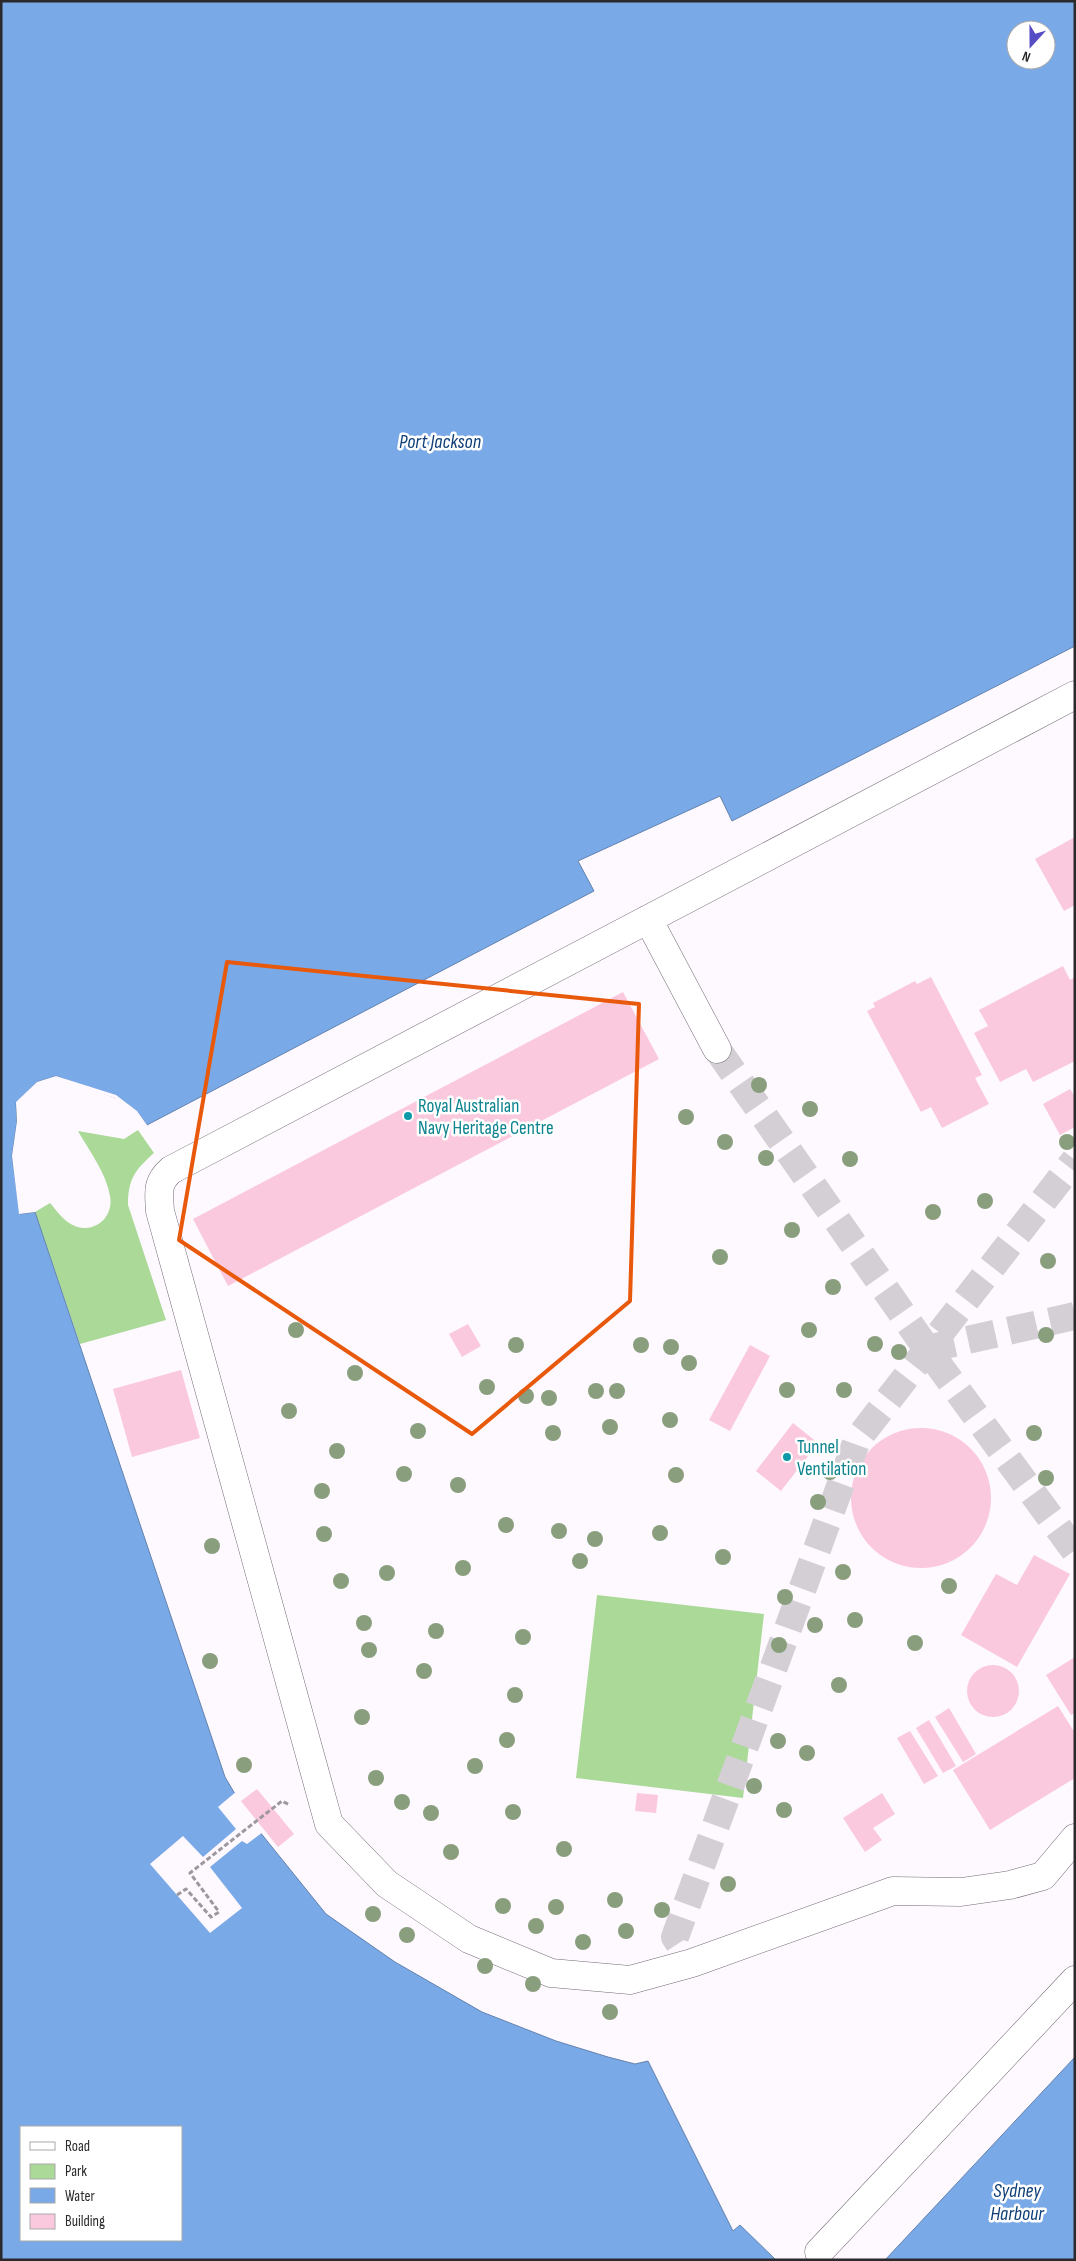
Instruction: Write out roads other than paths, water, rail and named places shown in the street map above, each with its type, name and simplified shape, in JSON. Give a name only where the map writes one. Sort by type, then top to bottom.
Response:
[{"type":"lane","points":[[1075,695],[171,1170],[162,1178],[158,1191],[160,1211],[329,1824],[387,1884],[469,1939],[551,1973],[630,1980],[686,1953],[893,1891],[961,1892],[1010,1885],[1044,1876],[1075,1838]]},
{"type":"lane","points":[[648,919],[717,1049]]},
{"type":"lane","points":[[819,2252],[1075,1980]]},
{"type":"water","name":"Port Jackson","points":[[1,1],[1075,1],[1075,646],[732,821],[720,796],[578,861],[594,891],[147,1125],[137,1112],[122,1100],[56,1076],[37,1082],[16,1103],[17,1121],[12,1156],[20,1214],[35,1212],[225,1777],[251,1821],[326,1914],[395,1962],[482,2012],[556,2041],[635,2064],[648,2061],[733,2231],[740,2225],[776,2260],[1,2260]]},
{"type":"water","name":"Sydney Harbour","points":[[1075,2057],[1075,2260],[885,2260]]},
{"type":"tunnel","points":[[717,1049],[927,1349],[1075,1551]]},
{"type":"tunnel","points":[[679,1943],[675,1937],[857,1440],[1075,1160]]},
{"type":"tunnel","points":[[927,1349],[1075,1316]]},
{"type":"place","name":"Royal Australian Navy Heritage Centre","points":[[408,1116]]},
{"type":"place","name":"Tunnel Ventilation","points":[[787,1457]]}]
